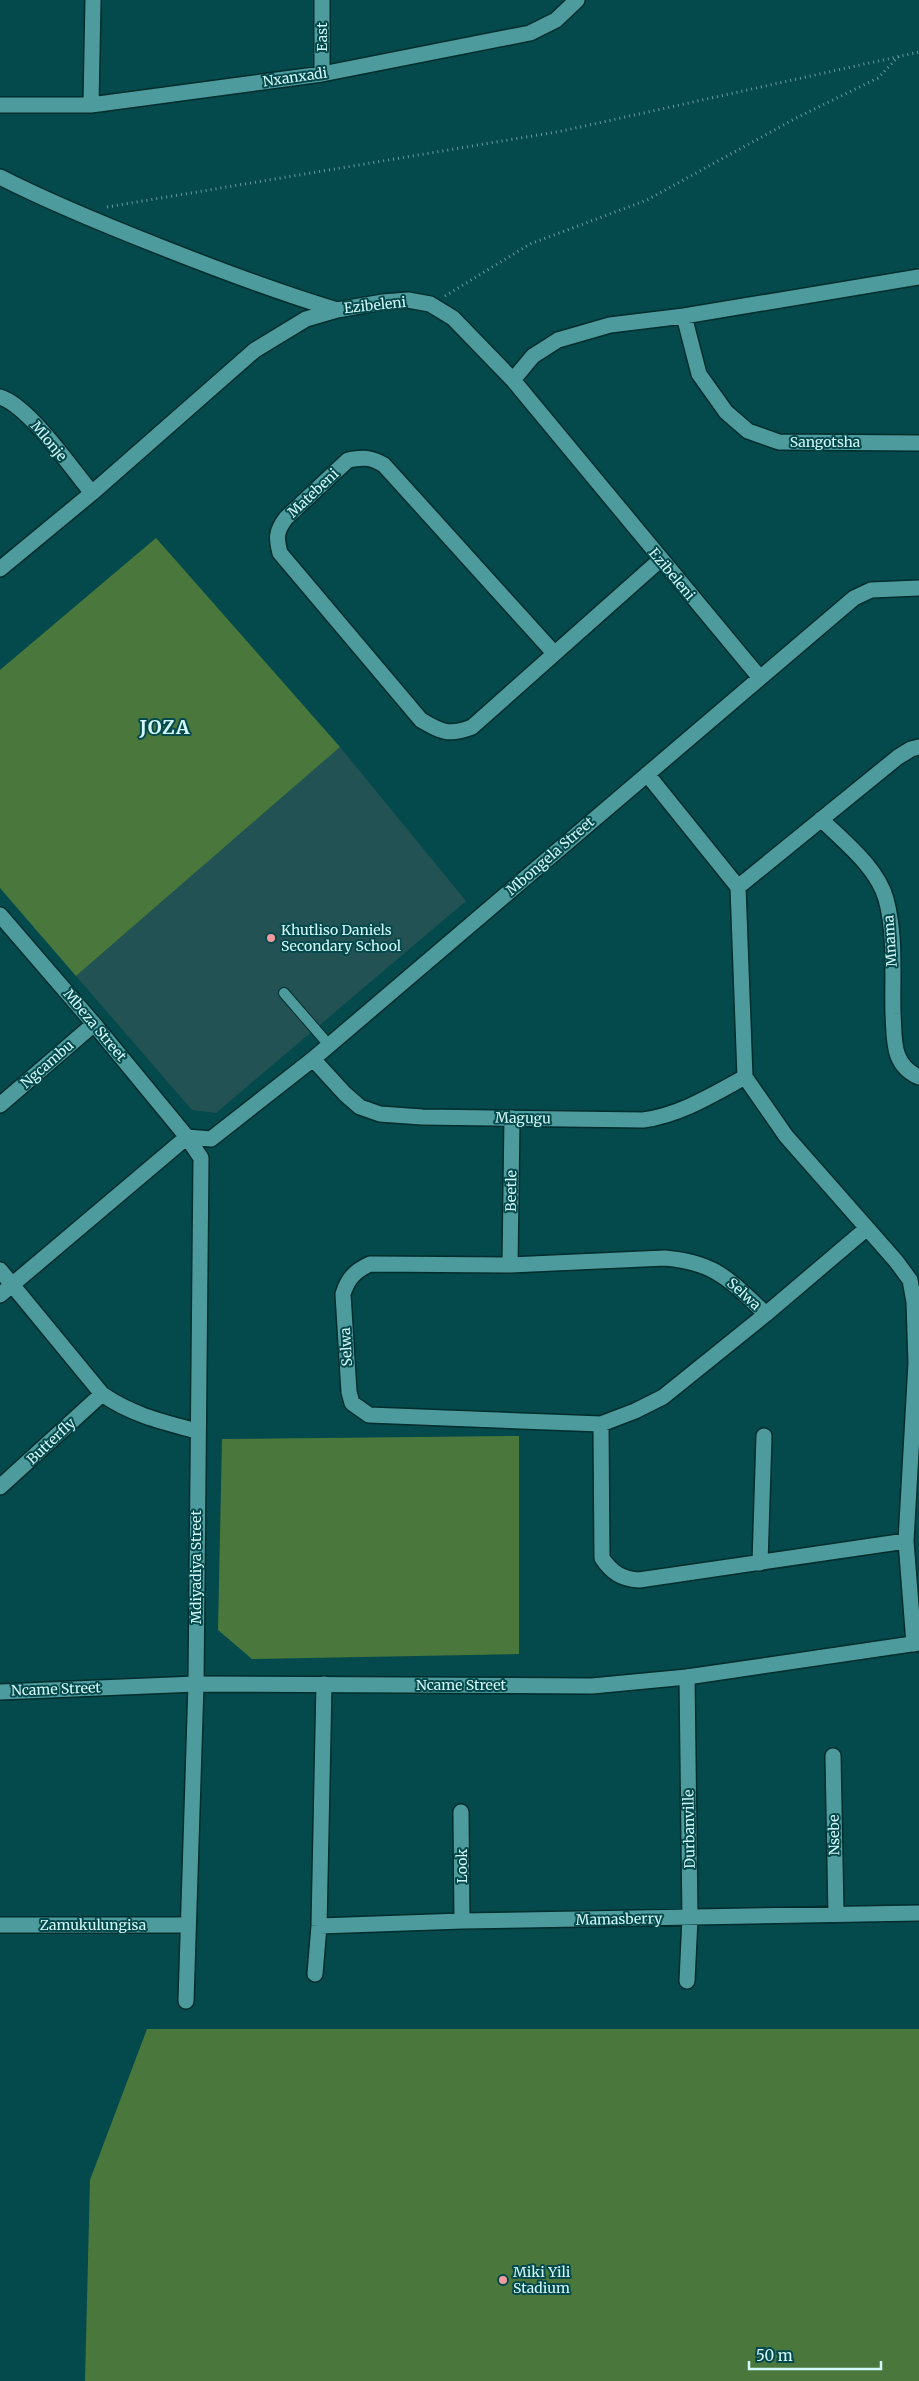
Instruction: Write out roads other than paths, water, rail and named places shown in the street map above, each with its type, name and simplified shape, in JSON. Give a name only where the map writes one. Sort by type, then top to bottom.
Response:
[{"type":"street","points":[[92,105],[93,0]]},
{"type":"street","name":"East","points":[[322,0],[322,74]]},
{"type":"street","name":"Nxanxadi","points":[[0,105],[92,105],[322,74],[530,33],[556,20],[577,0]]},
{"type":"street","points":[[0,177],[54,205],[272,290],[337,310]]},
{"type":"street","points":[[513,380],[533,356],[558,340],[610,325],[684,316],[919,277]]},
{"type":"street","name":"Ezibeleni","points":[[0,569],[92,493],[255,350],[306,319],[337,310],[408,300],[430,304],[453,318],[513,380],[660,560],[760,678]]},
{"type":"street","name":"Sangotsha","points":[[684,316],[699,374],[726,412],[748,431],[779,442],[919,443]]},
{"type":"street","name":"Mlonje","points":[[0,397],[9,400],[26,414],[92,493]]},
{"type":"street","name":"Matebeni","points":[[554,653],[384,465],[374,458],[361,457],[348,460],[286,518],[278,529],[277,539],[280,553],[421,720],[438,730],[456,733],[472,727],[660,560]]},
{"type":"street","name":"Mbongela Street","points":[[187,1137],[211,1139],[313,1059],[854,598],[871,590],[919,588]]},
{"type":"street","points":[[738,887],[898,757],[911,749],[919,748]]},
{"type":"street","points":[[646,774],[738,887],[745,1077],[786,1136],[896,1261],[910,1280],[914,1302],[918,1363],[906,1541],[916,1644]]},
{"type":"street","name":"Mnama","points":[[821,819],[876,878],[885,898],[891,927],[894,1029],[898,1056],[910,1073],[919,1077]]},
{"type":"street","name":"Mbeza Street","points":[[1,917],[94,1024],[187,1137]]},
{"type":"street","name":"Ngcambu","points":[[0,1104],[94,1024]]},
{"type":"street","name":"Magugu","points":[[313,1059],[345,1094],[360,1107],[380,1114],[422,1117],[643,1120],[665,1117],[685,1109],[745,1077]]},
{"type":"street","name":"Beetle","points":[[510,1265],[512,1118]]},
{"type":"street","points":[[0,1294],[187,1137]]},
{"type":"street","name":"Mdiyadiya Street","points":[[186,2002],[196,1684],[201,1158],[187,1137]]},
{"type":"street","name":"Selwa","points":[[766,1314],[726,1277],[705,1265],[690,1261],[665,1258],[510,1265],[370,1264],[356,1271],[347,1282],[343,1294],[349,1392],[352,1403],[369,1415],[601,1424],[635,1411],[663,1397],[766,1314],[866,1229]]},
{"type":"street","points":[[0,1270],[102,1394],[121,1407],[151,1419],[197,1431]]},
{"type":"street","name":"Butterfly","points":[[0,1487],[102,1394]]},
{"type":"street","points":[[601,1424],[602,1558],[616,1574],[625,1579],[639,1580],[906,1541]]},
{"type":"street","points":[[760,1563],[764,1436]]},
{"type":"street","name":"Ncame Street","points":[[0,1692],[196,1684],[592,1686],[687,1677],[916,1644]]},
{"type":"street","name":"Durbanville","points":[[687,1677],[690,1918],[687,1981]]},
{"type":"street","points":[[315,1974],[319,1926],[324,1684]]},
{"type":"street","name":"Nsebe","points":[[832,1756],[836,1914]]},
{"type":"street","name":"Look","points":[[461,1812],[462,1921]]},
{"type":"street","name":"Mamasberry","points":[[319,1926],[462,1921],[919,1913]]},
{"type":"street","name":"Zamukulungisa","points":[[0,1925],[187,1925]]},
{"type":"lane","points":[[284,993],[329,1045]]},
{"type":"place","name":"Khutliso Daniels Secondary School","points":[[271,938]]},
{"type":"place","name":"Miki Yili Stadium","points":[[503,2280]]},
{"type":"district","name":"JOZA","points":[[165,727]]}]
